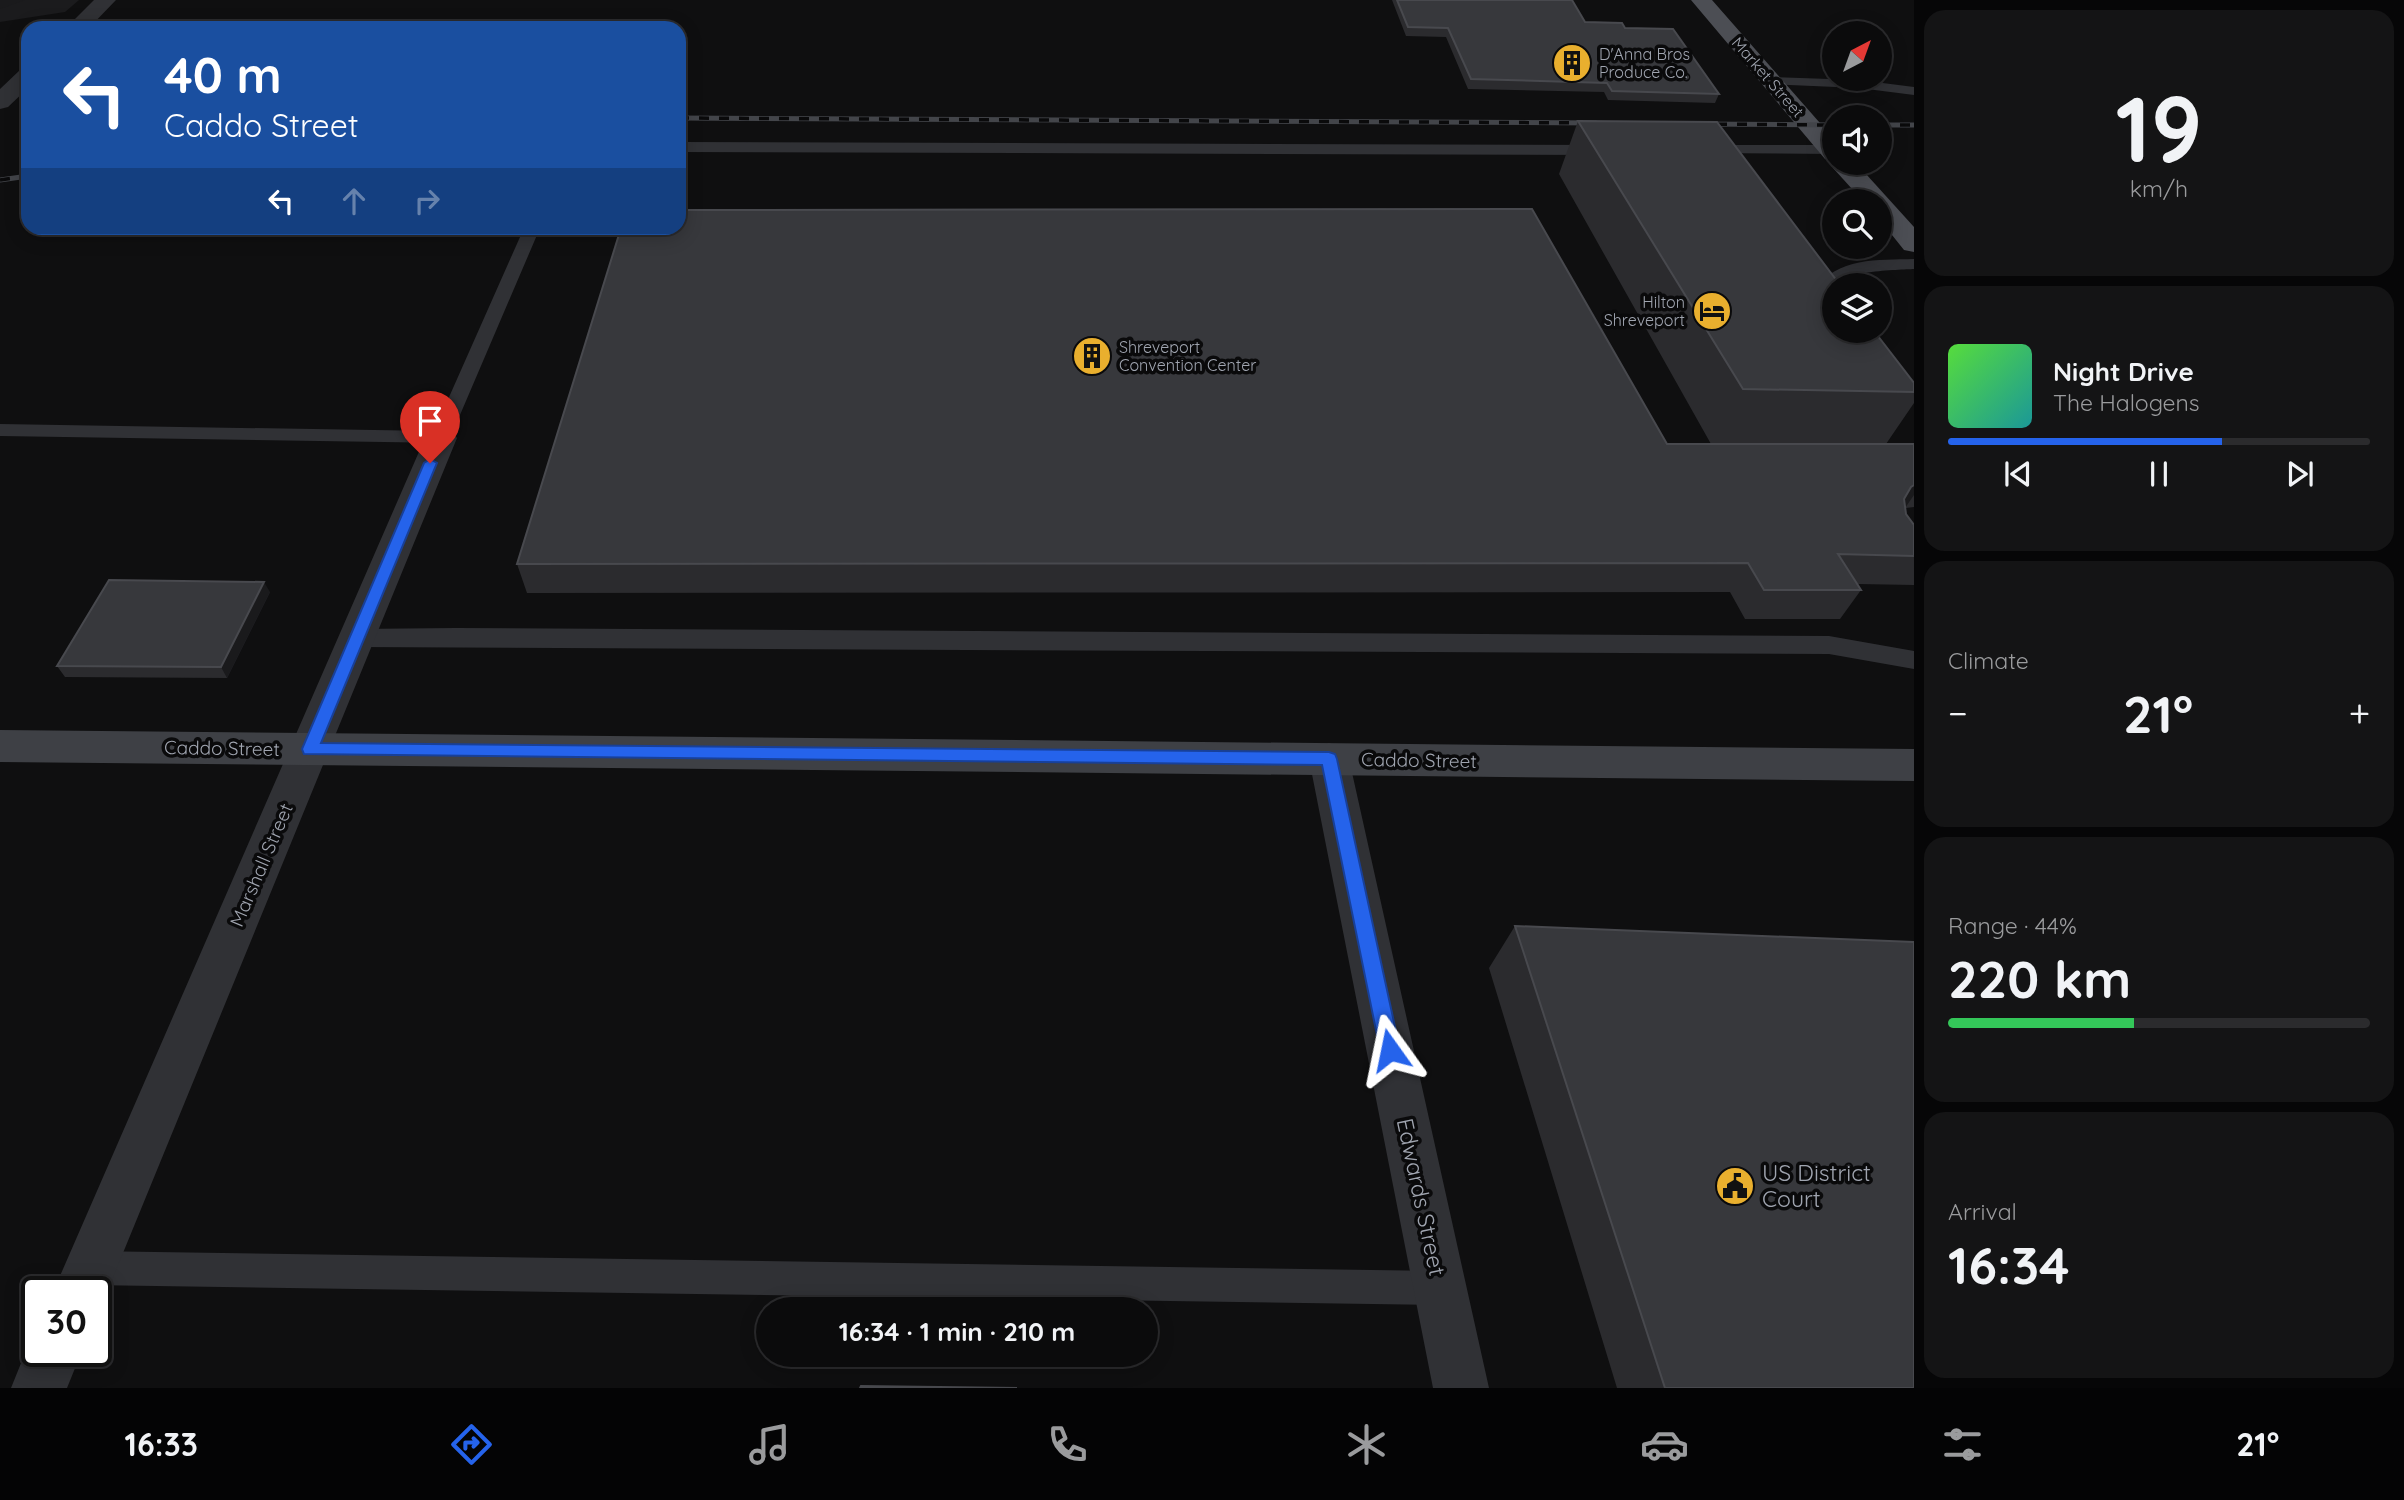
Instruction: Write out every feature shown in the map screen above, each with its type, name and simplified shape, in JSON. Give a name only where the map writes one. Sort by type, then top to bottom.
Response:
[{"type":"main road","name":"Market Street","points":[[1701,0],[1822,139]]},
{"type":"main road","name":"Market Street","points":[[1853,175],[1865,189]]},
{"type":"main road","name":"Market Street","points":[[1892,219],[1914,244]]},
{"type":"main road","name":"Caddo Street","points":[[0,746],[1914,765]]},
{"type":"street","points":[[84,21],[106,0]]},
{"type":"street","points":[[0,102],[21,82]]},
{"type":"street","name":"Marshall Street","points":[[87,1276],[441,438]]},
{"type":"street","name":"Edwards Street","points":[[1329,759],[1461,1388]]},
{"type":"street","points":[[39,1388],[48,1367]]},
{"type":"lane","points":[[1773,81],[1849,83],[1914,91]]},
{"type":"lane","points":[[686,147],[1621,150]]},
{"type":"lane","points":[[1690,150],[1822,155]]},
{"type":"lane","points":[[0,430],[441,438],[529,235]]},
{"type":"lane","points":[[1840,273],[1914,264]]},
{"type":"lane","points":[[356,638],[1829,645],[1914,660]]},
{"type":"lane","points":[[112,1280],[1440,1288]]},
{"type":"shaded area","points":[[0,0],[79,0],[65,12],[0,22]]},
{"type":"building","name":"D'Anna Bros Produce Co.","points":[[1397,0],[1572,0],[1585,22],[1622,23],[1625,28],[1673,29],[1719,94],[1612,91],[1607,83],[1471,79],[1448,28],[1408,27]]},
{"type":"building","points":[[1578,121],[1717,122],[1831,273],[1822,273],[1822,343],[1883,343],[1914,383],[1914,392],[1743,389]]},
{"type":"building","name":"Shreveport Convention Center","points":[[1532,209],[1667,444],[1914,444],[1914,485],[1904,499],[1906,514],[1914,525],[1914,556],[1838,554],[1861,590],[1764,590],[1748,563],[517,564],[619,235],[686,235],[686,210]]},
{"type":"building","points":[[109,580],[264,582],[221,667],[57,666]]},
{"type":"building","name":"US District Court","points":[[1515,926],[1914,942],[1914,1388],[1665,1388]]},
{"type":"building","points":[[861,1386],[1017,1388],[860,1388]]},
{"type":"railway","points":[[686,118],[1596,123]]},
{"type":"railway","points":[[1697,124],[1822,125]]},
{"type":"railway","points":[[1892,125],[1914,125]]},
{"type":"railway","points":[[0,180],[21,177]]},
{"type":"place","name":"D'Anna Bros Produce Co.","points":[[1572,63]]},
{"type":"place","name":"Hilton Shreveport","points":[[1712,311]]},
{"type":"place","name":"Shreveport Convention Center","points":[[1092,356]]},
{"type":"place","name":"US District Court","points":[[1735,1186]]},
{"type":"route","points":[[430,463],[310,749],[1329,759],[1390,1050]]}]
